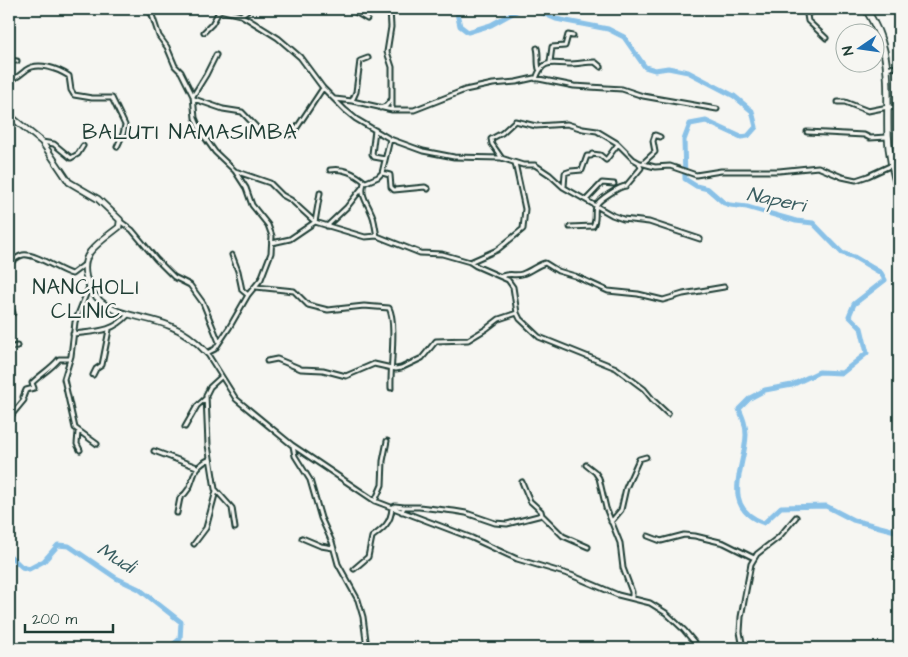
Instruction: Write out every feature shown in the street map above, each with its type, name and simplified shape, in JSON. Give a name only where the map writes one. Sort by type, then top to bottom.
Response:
[{"type":"highway","points":[[866,9],[879,34],[887,67],[889,154],[899,191]]},
{"type":"street","points":[[148,9],[152,15],[158,36],[167,47],[175,66],[181,72],[194,98],[195,118],[201,132],[215,152],[235,171],[247,191],[252,205],[268,225],[271,232],[272,253],[265,271],[256,287],[248,294],[215,349],[206,353]]},
{"type":"street","points":[[215,9],[241,16],[287,45],[300,57],[323,88],[356,119],[390,139],[423,151],[454,158],[501,158],[515,163],[535,165],[550,174],[564,187],[619,218],[649,222],[700,239]]},
{"type":"street","points":[[241,16],[249,9]]},
{"type":"street","points":[[350,9],[367,19]]},
{"type":"street","points":[[392,110],[392,66],[387,52],[391,27],[390,11],[403,9]]},
{"type":"street","points":[[414,9],[421,11]]},
{"type":"street","points":[[815,9],[807,15],[808,21],[826,38]]},
{"type":"street","points":[[204,32],[212,24],[220,10]]},
{"type":"street","points":[[550,62],[552,47],[565,46],[568,35],[573,36]]},
{"type":"street","points":[[536,78],[540,59],[537,48]]},
{"type":"street","points":[[194,98],[216,55]]},
{"type":"street","points":[[352,101],[356,92],[360,62],[368,58]]},
{"type":"street","points":[[9,60],[17,60]]},
{"type":"street","points":[[539,69],[550,62],[568,64],[595,62],[601,68]]},
{"type":"street","points":[[9,80],[21,76],[26,70],[44,66],[69,76],[71,90],[76,96],[112,98],[125,125],[124,134],[117,147]]},
{"type":"street","points":[[887,67],[899,68]]},
{"type":"street","points":[[335,99],[392,110],[414,110],[465,90],[536,78],[574,86],[622,90],[643,96],[717,110]]},
{"type":"street","points":[[194,98],[223,110],[242,112],[262,133],[288,135],[294,132],[323,88]]},
{"type":"street","points":[[380,108],[386,106],[391,99]]},
{"type":"street","points":[[838,102],[845,102],[868,111],[899,108]]},
{"type":"street","points":[[9,115],[42,142],[69,182],[98,199],[119,218],[120,222],[132,230],[163,268],[176,279],[190,285],[203,303],[220,342]]},
{"type":"street","points":[[501,158],[491,139],[502,133],[515,121],[536,126],[567,124],[596,131],[618,144],[633,159],[641,163],[655,167],[670,166],[699,175],[721,171],[779,171],[818,167],[842,177],[856,180],[892,165]]},
{"type":"street","points":[[375,130],[372,154],[374,157],[385,159]]},
{"type":"street","points":[[807,132],[856,135],[870,138],[888,137]]},
{"type":"street","points":[[570,227],[593,226],[596,205],[602,198],[622,186],[626,186],[640,168],[641,163],[655,152],[653,141],[655,135],[660,137]]},
{"type":"street","points":[[327,226],[347,207],[365,182],[378,177],[382,173],[390,139]]},
{"type":"street","points":[[42,142],[54,144],[71,158],[78,154],[83,146]]},
{"type":"street","points":[[564,187],[565,173],[582,170],[587,156],[592,154],[600,155],[606,160],[618,144]]},
{"type":"street","points":[[889,154],[899,151]]},
{"type":"street","points":[[470,262],[497,250],[523,230],[525,209],[515,163]]},
{"type":"street","points":[[330,170],[351,172],[365,182]]},
{"type":"street","points":[[235,171],[270,183],[315,222],[366,237],[376,236],[420,253],[442,254],[470,262],[501,276],[508,280],[513,287],[517,313],[520,319],[539,337],[616,368],[644,389],[668,414]]},
{"type":"street","points":[[382,173],[390,175],[392,189],[405,190],[425,187],[428,189]]},
{"type":"street","points":[[586,200],[602,183],[614,184]]},
{"type":"street","points":[[362,188],[364,199],[371,212],[376,236]]},
{"type":"street","points":[[272,243],[290,239],[315,222],[320,192]]},
{"type":"street","points":[[9,263],[25,255],[49,262],[72,274],[84,265],[90,252],[119,227],[120,222]]},
{"type":"street","points":[[232,255],[242,290],[248,294]]},
{"type":"street","points":[[501,276],[507,274],[520,275],[532,271],[545,263],[558,271],[575,276],[608,291],[638,294],[663,300],[682,294],[724,287]]},
{"type":"street","points":[[84,265],[89,288],[100,302],[119,313],[150,319],[178,330],[206,353],[236,399],[292,445],[375,502],[472,538],[517,559],[572,575],[618,594],[650,604],[666,613],[699,648]]},
{"type":"street","points":[[256,287],[294,291],[308,305],[328,310],[364,306],[389,308],[392,316],[393,330],[391,388]]},
{"type":"street","points":[[89,288],[75,322],[70,360],[64,379],[74,428],[97,444]]},
{"type":"street","points":[[9,301],[12,313]]},
{"type":"street","points":[[267,361],[277,359],[301,369],[323,370],[344,376],[374,364],[398,369],[422,358],[436,341],[459,342],[468,340],[498,320],[517,313]]},
{"type":"street","points":[[74,334],[109,329],[117,326],[128,315]]},
{"type":"street","points":[[93,375],[96,369],[102,365],[109,329]]},
{"type":"street","points":[[9,348],[17,346]]},
{"type":"street","points":[[9,424],[10,417],[24,400],[23,397],[26,390],[34,388],[32,383],[42,372],[52,368],[59,359],[70,360]]},
{"type":"street","points":[[185,427],[197,406],[206,397],[210,387],[221,377]]},
{"type":"street","points":[[194,544],[206,528],[216,491],[207,432],[206,397]]},
{"type":"street","points":[[78,432],[77,444],[80,450]]},
{"type":"street","points":[[375,502],[382,485],[383,461],[387,441]]},
{"type":"street","points":[[292,445],[295,456],[310,480],[321,518],[330,536],[341,570],[358,600],[363,617],[367,648]]},
{"type":"street","points":[[154,451],[197,467]]},
{"type":"street","points":[[611,522],[621,510],[626,488],[638,459],[646,457]]},
{"type":"street","points":[[177,513],[180,498],[189,491],[197,467],[210,459]]},
{"type":"street","points":[[586,465],[599,478],[606,508],[620,543],[623,568],[632,592],[632,598]]},
{"type":"street","points":[[522,482],[530,501],[563,536],[588,547]]},
{"type":"street","points":[[216,491],[232,508],[235,528]]},
{"type":"street","points":[[392,508],[395,506],[419,507],[454,511],[495,523],[507,524],[542,515]]},
{"type":"street","points":[[402,512],[404,507]]},
{"type":"street","points":[[354,569],[367,559],[372,537],[389,522],[392,508]]},
{"type":"street","points":[[743,648],[740,632],[741,617],[748,573],[754,558],[762,549],[774,543],[796,517]]},
{"type":"street","points":[[648,536],[661,541],[684,535],[695,536],[724,543],[754,558]]},
{"type":"street","points":[[302,538],[321,546],[333,548]]},
{"type":"waterway","name":"Naperi","points":[[456,9],[460,26],[468,32],[491,25],[520,9],[538,11],[556,19],[608,29],[624,37],[645,67],[655,70],[668,68],[688,72],[734,96],[752,111],[756,127],[748,136],[741,137],[706,121],[690,124],[684,140],[685,179],[696,186],[708,189],[724,203],[747,207],[796,221],[813,223],[842,253],[854,257],[881,273],[885,280],[854,304],[849,316],[861,328],[867,353],[842,373],[819,372],[792,385],[765,390],[750,398],[739,409],[746,435],[739,473],[738,497],[742,507],[750,516],[764,523],[781,507],[826,506],[853,520],[899,532]]},
{"type":"waterway","name":"Mudi","points":[[9,555],[22,567],[29,569],[44,561],[58,545],[69,546],[116,578],[139,589],[181,622],[180,639],[169,648]]},
{"type":"district","name":"BALUTI NAMASIMBA","points":[[190,132]]},
{"type":"district","name":"NANCHOLI CLINIC","points":[[86,299]]}]
